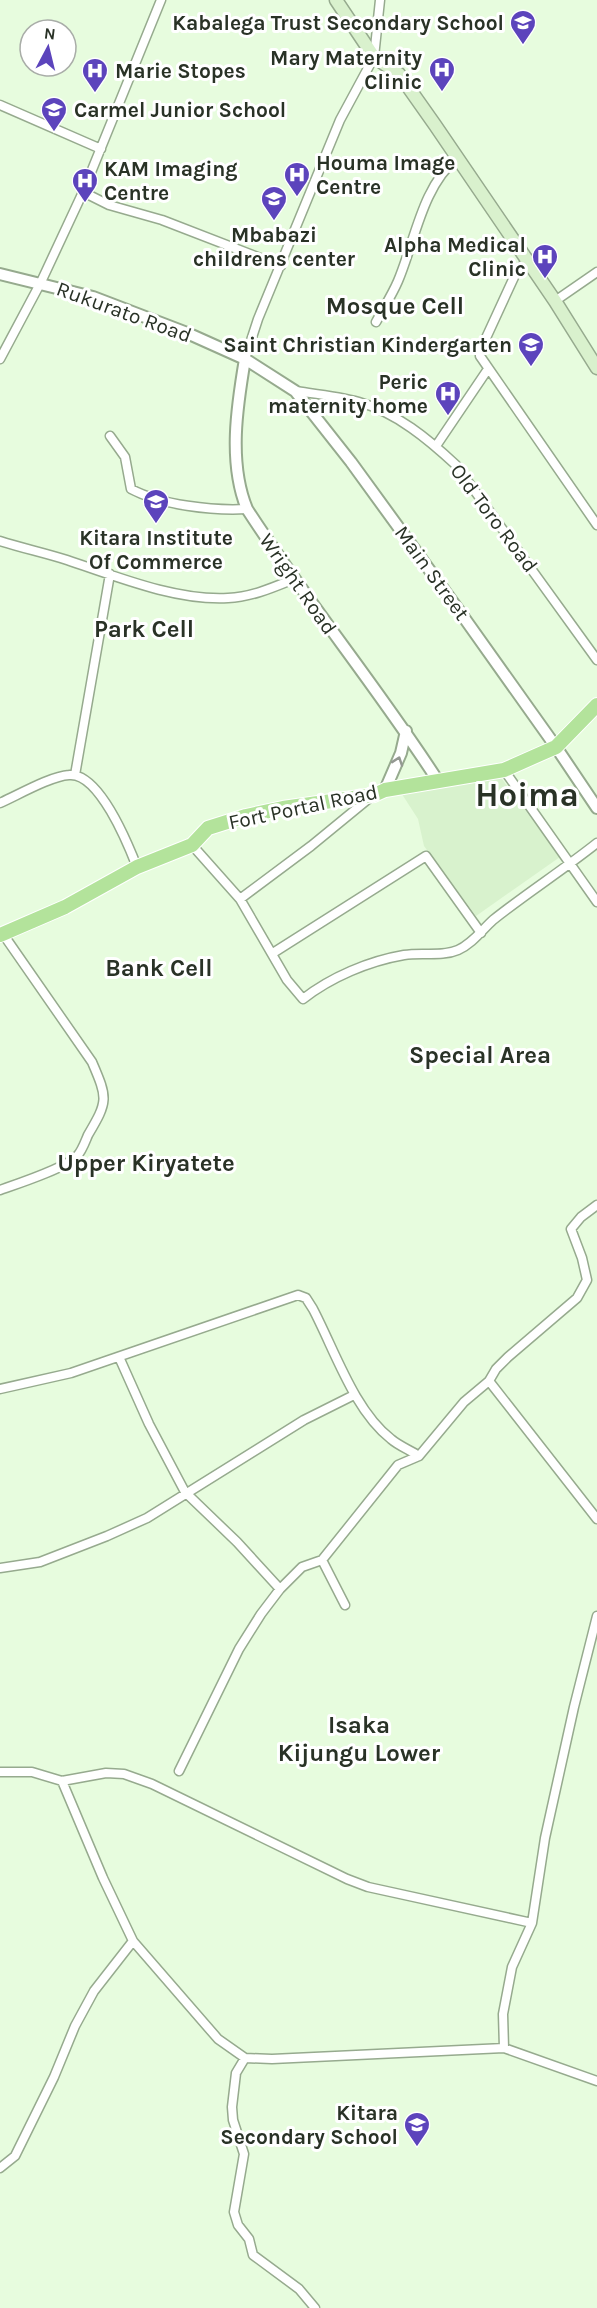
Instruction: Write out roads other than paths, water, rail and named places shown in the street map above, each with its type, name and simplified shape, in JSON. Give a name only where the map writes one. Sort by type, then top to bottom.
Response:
[{"type":"main road","points":[[336,0],[374,57],[399,74],[555,301],[597,368]]},
{"type":"main road","points":[[556,747],[597,705]]},
{"type":"main road","name":"Fort Portal Road","points":[[1,934],[65,907],[137,867],[192,845],[208,828],[246,816],[283,808],[504,770],[556,747]]},
{"type":"street","points":[[0,359],[41,282],[83,192],[161,0]]},
{"type":"street","points":[[245,359],[258,319],[340,120],[374,57],[380,0]]},
{"type":"street","points":[[0,105],[101,149]]},
{"type":"street","points":[[376,322],[397,283],[436,183],[444,169],[457,158]]},
{"type":"street","points":[[83,192],[109,205],[162,220],[281,266]]},
{"type":"street","points":[[527,260],[515,275],[480,351],[480,359],[597,525]]},
{"type":"street","points":[[555,301],[597,272]]},
{"type":"street","name":"Rukurato Road","points":[[0,274],[41,282],[93,297],[187,333],[245,359]]},
{"type":"street","name":"Main Street","points":[[245,359],[295,391],[351,462],[556,747],[597,808]]},
{"type":"street","name":"Wright Road","points":[[245,359],[237,414],[239,482],[247,508],[294,579],[406,731],[438,781]]},
{"type":"street","points":[[436,446],[488,369]]},
{"type":"street","name":"Old Toro Road","points":[[295,391],[340,398],[377,408],[394,416],[436,446],[456,465],[597,660]]},
{"type":"street","points":[[110,436],[125,457],[131,489],[141,494],[203,509],[247,508]]},
{"type":"street","points":[[0,542],[171,592],[218,598],[260,593],[294,579]]},
{"type":"street","points":[[75,775],[110,574]]},
{"type":"street","points":[[240,899],[380,793],[393,777],[406,731]]},
{"type":"street","points":[[504,770],[597,902]]},
{"type":"street","points":[[0,803],[61,776],[75,775],[88,783],[105,801],[129,846],[137,867]]},
{"type":"street","points":[[192,845],[240,899],[287,980],[303,999],[317,988],[364,965],[403,955],[429,952],[447,954],[461,949],[492,921],[597,843]]},
{"type":"street","points":[[273,953],[426,856],[481,933]]},
{"type":"street","points":[[0,1190],[31,1180],[76,1157],[101,1115],[104,1099],[92,1062],[1,934]]},
{"type":"street","points":[[179,1771],[239,1649],[280,1589],[302,1567],[322,1560],[398,1465],[419,1456],[464,1402],[489,1381],[496,1369],[508,1357],[577,1298],[587,1280],[582,1258],[571,1229],[581,1217],[597,1205]]},
{"type":"street","points":[[0,1389],[71,1372],[119,1357],[298,1295],[306,1298],[313,1309],[363,1409],[391,1440],[419,1456]]},
{"type":"street","points":[[119,1357],[149,1424],[185,1492],[237,1542],[280,1589]]},
{"type":"street","points":[[489,1381],[597,1518]]},
{"type":"street","points":[[0,1568],[40,1563],[147,1518],[185,1492],[304,1420],[354,1395]]},
{"type":"street","points":[[322,1560],[345,1605]]},
{"type":"street","points":[[504,2048],[502,2014],[512,1967],[532,1923],[545,1838],[597,1616]]},
{"type":"street","points":[[0,1772],[32,1772],[62,1780],[106,1773],[124,1774],[152,1784],[321,1868],[368,1887],[532,1923]]},
{"type":"street","points":[[62,1780],[103,1878],[133,1941],[218,2039],[245,2058],[272,2059],[504,2048],[597,2081]]},
{"type":"street","points":[[0,2168],[15,2156],[54,2077],[75,2026],[94,1991],[133,1941]]},
{"type":"street","points":[[245,2058],[236,2073],[232,2107],[233,2120],[244,2154],[234,2212],[235,2219],[249,2239],[253,2255],[299,2289],[315,2308]]},
{"type":"place","name":"Kabalega Trust Secondary School","points":[[523,46]]},
{"type":"place","name":"Mary Maternity Clinic","points":[[442,93]]},
{"type":"place","name":"Marie Stopes","points":[[95,94]]},
{"type":"place","name":"Carmel Junior School","points":[[54,133]]},
{"type":"place","name":"Houma Image Centre","points":[[297,198]]},
{"type":"place","name":"KAM Imaging Centre","points":[[85,204]]},
{"type":"place","name":"Mbabazi childrens center","points":[[274,222]]},
{"type":"place","name":"Alpha Medical Clinic","points":[[545,280]]},
{"type":"place","name":"Saint Christian Kindergarten","points":[[531,368]]},
{"type":"place","name":"Peric maternity home","points":[[448,417]]},
{"type":"place","name":"Kitara Institute Of Commerce","points":[[156,525]]},
{"type":"place","name":"Kitara Secondary School","points":[[417,2148]]},
{"type":"district","name":"Mosque Cell","points":[[395,306]]},
{"type":"district","name":"Park Cell","points":[[144,629]]},
{"type":"district","name":"Hoima","points":[[527,795]]},
{"type":"district","name":"Bank Cell","points":[[159,968]]},
{"type":"district","name":"Special Area","points":[[480,1055]]},
{"type":"district","name":"Upper Kiryatete","points":[[146,1163]]},
{"type":"district","name":"Isaka Kijungu Lower","points":[[359,1739]]}]
